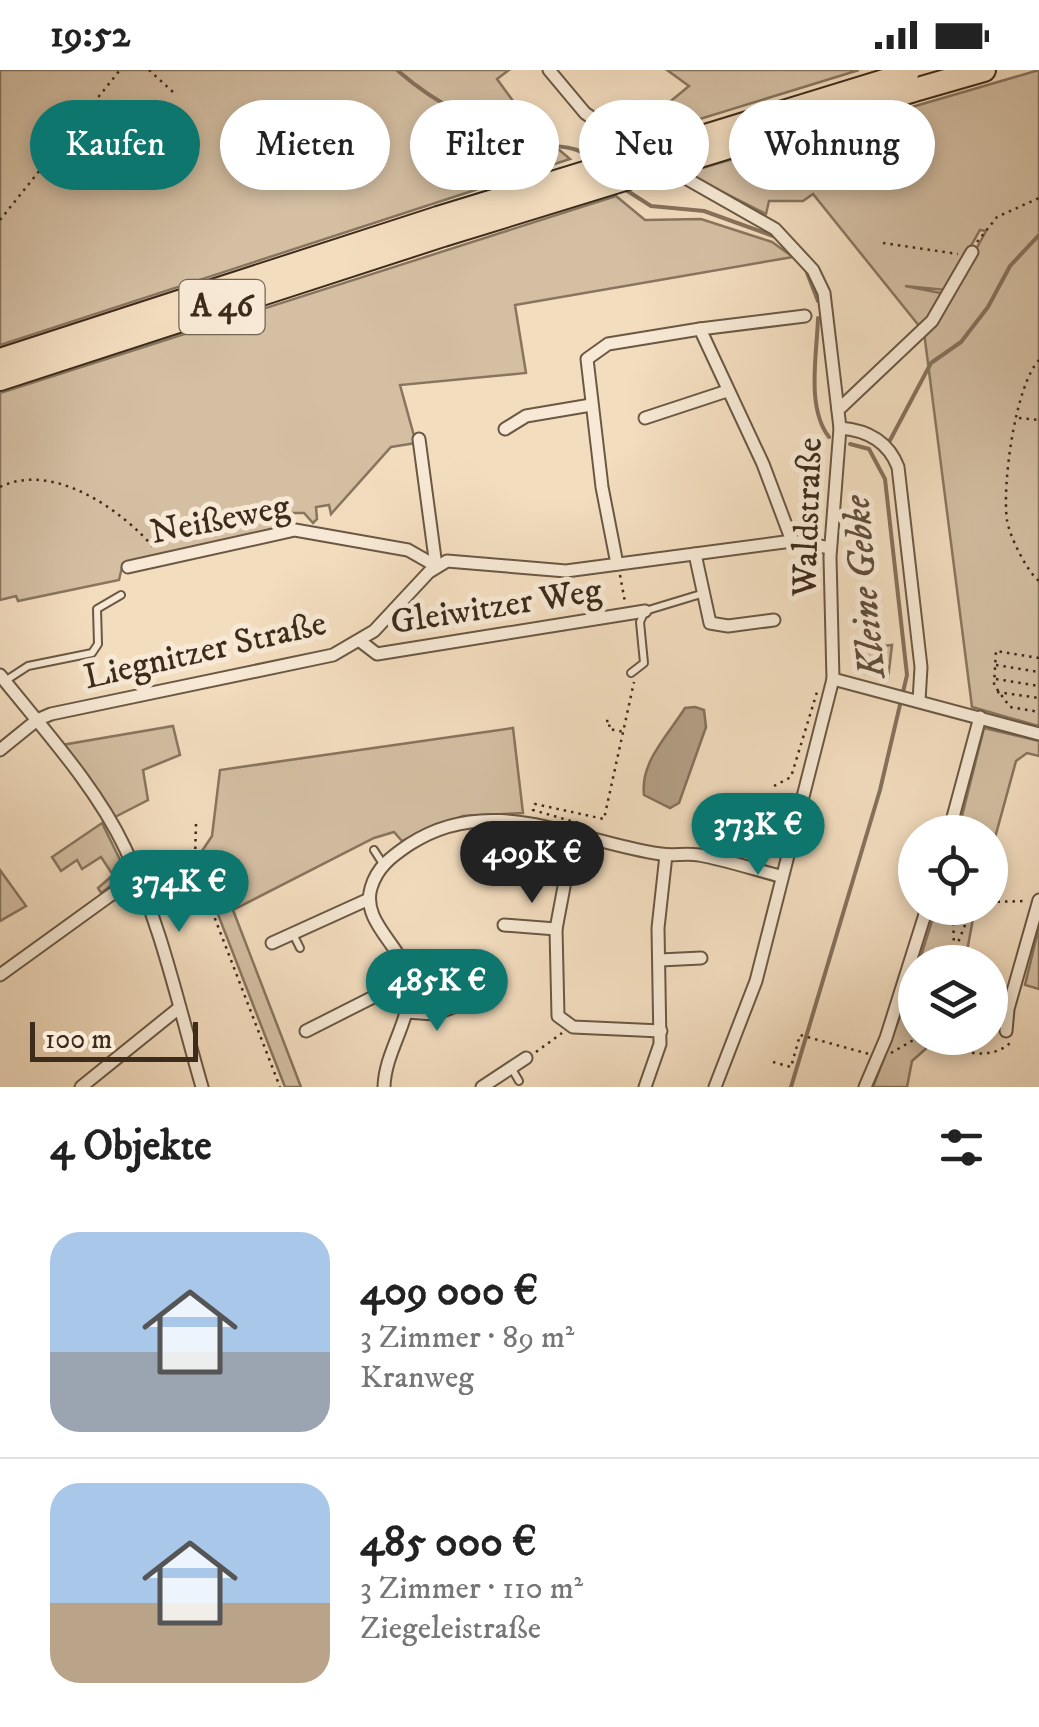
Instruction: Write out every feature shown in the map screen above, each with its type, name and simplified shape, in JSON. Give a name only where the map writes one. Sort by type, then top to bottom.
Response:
[{"type":"highway","name":"A 46","points":[[0,360],[913,78],[984,70]]},
{"type":"highway","name":"A 46","points":[[0,379],[441,226]]},
{"type":"street","name":"Waldstraße","points":[[549,70],[568,98],[603,128],[710,194],[758,218],[800,252],[824,293],[840,428],[830,548],[832,685],[756,981],[714,1087]]},
{"type":"street","points":[[838,410],[932,322],[971,254]]},
{"type":"street","points":[[618,564],[590,406],[586,364],[593,351],[608,344],[805,316]]},
{"type":"street","points":[[700,329],[706,349],[763,464],[792,541]]},
{"type":"street","points":[[645,418],[726,390]]},
{"type":"street","points":[[505,430],[526,416],[590,406]]},
{"type":"street","points":[[840,428],[872,436],[889,450],[898,466],[920,667],[919,701]]},
{"type":"street","points":[[419,439],[436,566],[470,561],[558,571],[792,541],[830,548]]},
{"type":"street","name":"Neißeweg","points":[[128,566],[296,530],[408,550],[436,566]]},
{"type":"street","points":[[695,554],[708,620],[714,625],[774,620]]},
{"type":"street","name":"Liegnitzer Straße","points":[[37,720],[312,662],[360,640],[390,618],[436,566]]},
{"type":"street","name":"Gleiwitzer Weg","points":[[360,640],[377,654],[645,611]]},
{"type":"street","points":[[2,678],[116,831],[137,876],[202,1087]]},
{"type":"street","points":[[832,685],[889,693],[1035,733]]},
{"type":"street","points":[[953,815],[980,717]]},
{"type":"street","points":[[0,750],[37,720]]},
{"type":"street","points":[[382,1086],[387,1060],[407,1012],[408,979],[401,957],[372,915],[369,899],[383,864],[438,829],[476,820],[514,820],[666,855],[702,856],[780,876]]},
{"type":"street","points":[[575,834],[556,930],[555,1006],[566,1025],[661,1031]]},
{"type":"street","points":[[645,1087],[661,1031],[659,912],[666,855]]},
{"type":"street","points":[[0,974],[137,876]]},
{"type":"street","points":[[272,943],[369,899]]},
{"type":"street","points":[[1008,1009],[1039,901]]},
{"type":"street","points":[[504,924],[556,930]]},
{"type":"street","points":[[866,1087],[921,925]]},
{"type":"street","points":[[660,960],[701,958]]},
{"type":"street","points":[[306,1030],[408,979]]},
{"type":"street","points":[[407,1012],[434,1014],[459,1005]]},
{"type":"street","points":[[80,1087],[179,1008]]},
{"type":"street","points":[[482,1087],[526,1058]]},
{"type":"lane","points":[[634,671],[644,660],[640,622],[645,611],[701,594]]},
{"type":"lane","points":[[2,678],[28,666],[92,653],[98,644],[97,609],[122,595]]},
{"type":"lane","points":[[374,850],[383,864]]},
{"type":"lane","points":[[293,933],[300,948]]},
{"type":"lane","points":[[512,1069],[519,1081]]},
{"type":"path","points":[[0,220],[120,70]]},
{"type":"path","points":[[149,70],[173,92]]},
{"type":"path","points":[[882,243],[971,254],[991,221],[1039,198]]},
{"type":"path","points":[[1039,360],[1029,375],[1018,418],[1007,524],[1029,573],[1039,581]]},
{"type":"path","points":[[1018,418],[1039,420]]},
{"type":"path","points":[[0,487],[44,481],[86,495],[130,521],[162,558]]},
{"type":"path","points":[[618,564],[627,614]]},
{"type":"path","points":[[1035,733],[1038,710],[1010,706],[996,692],[996,651],[1039,658]]},
{"type":"path","points":[[995,665],[1039,672]]},
{"type":"path","points":[[575,834],[578,820],[534,810],[535,804],[604,820],[634,671]]},
{"type":"path","points":[[995,678],[1039,686]]},
{"type":"path","points":[[774,786],[791,777],[817,692],[832,685]]},
{"type":"path","points":[[996,692],[1039,698]]},
{"type":"path","points":[[606,721],[610,721],[610,729],[624,732]]},
{"type":"path","points":[[196,824],[195,859],[202,885],[280,1087]]},
{"type":"path","points":[[1008,902],[1039,901]]},
{"type":"path","points":[[526,1058],[561,1034],[566,1025]]},
{"type":"path","points":[[773,1062],[790,1067],[801,1035],[879,1056],[898,1047]]},
{"type":"shaded area","points":[[0,70],[509,70],[497,79],[512,100],[410,100],[410,190],[475,190],[0,345]]},
{"type":"shaded area","points":[[667,70],[859,70],[762,100],[729,100],[729,110],[709,116],[709,100],[672,100],[689,86]]},
{"type":"shaded area","points":[[1039,70],[1038,726],[972,707],[924,332],[813,194],[803,201],[769,201],[766,214],[709,185],[709,166],[729,160],[729,190],[935,190],[935,100]],"holes":[[[980,230],[986,231],[951,295],[905,286],[946,290]]]},
{"type":"shaded area","points":[[559,150],[570,159],[559,163]]},
{"type":"shaded area","points":[[616,196],[645,220],[701,219],[772,242],[793,257],[515,305],[526,373],[400,385],[416,443],[391,447],[331,514],[329,505],[316,507],[317,519],[313,523],[304,513],[283,513],[283,527],[123,563],[119,580],[18,601],[16,596],[0,600],[0,393]]},
{"type":"shaded area","points":[[892,645],[888,679],[856,671],[854,649]]},
{"type":"shaded area","points":[[685,708],[704,710],[706,727],[679,803],[670,808],[644,795],[646,771]]},
{"type":"shaded area","points":[[173,726],[180,755],[143,770],[148,800],[113,818],[62,745]]},
{"type":"shaded area","points":[[513,728],[523,813],[463,816],[402,841],[394,832],[374,838],[233,910],[301,1087],[285,1087],[200,868],[200,854],[212,836],[220,770]]},
{"type":"shaded area","points":[[984,728],[1039,741],[1039,756],[1027,753],[1016,761],[1001,815],[962,815]]},
{"type":"shaded area","points":[[102,823],[127,874],[101,893],[98,888],[113,875],[101,857],[82,869],[77,860],[61,871],[52,857]]},
{"type":"shaded area","points":[[0,870],[26,906],[0,921]]},
{"type":"shaded area","points":[[931,925],[972,925],[968,945],[924,945]]},
{"type":"shaded area","points":[[1039,927],[1039,989],[1025,985]]},
{"type":"shaded area","points":[[898,1022],[898,1055],[919,1055],[912,1061],[907,1087],[873,1087]]},
{"type":"waterway","name":"Kleine Gebke","points":[[397,70],[445,105],[479,122],[535,142],[579,152]]},
{"type":"waterway","name":"Kleine Gebke","points":[[626,190],[651,206],[704,211],[776,237]]},
{"type":"waterway","points":[[888,444],[931,363],[961,342],[988,307],[1010,266],[1039,235]]},
{"type":"waterway","name":"Kleine Gebke","points":[[806,270],[818,301]]},
{"type":"waterway","name":"Kleine Gebke","points":[[818,318],[815,396],[829,437]]},
{"type":"waterway","name":"Kleine Gebke","points":[[791,1087],[880,790],[907,675],[885,479],[869,449],[850,444]]}]
